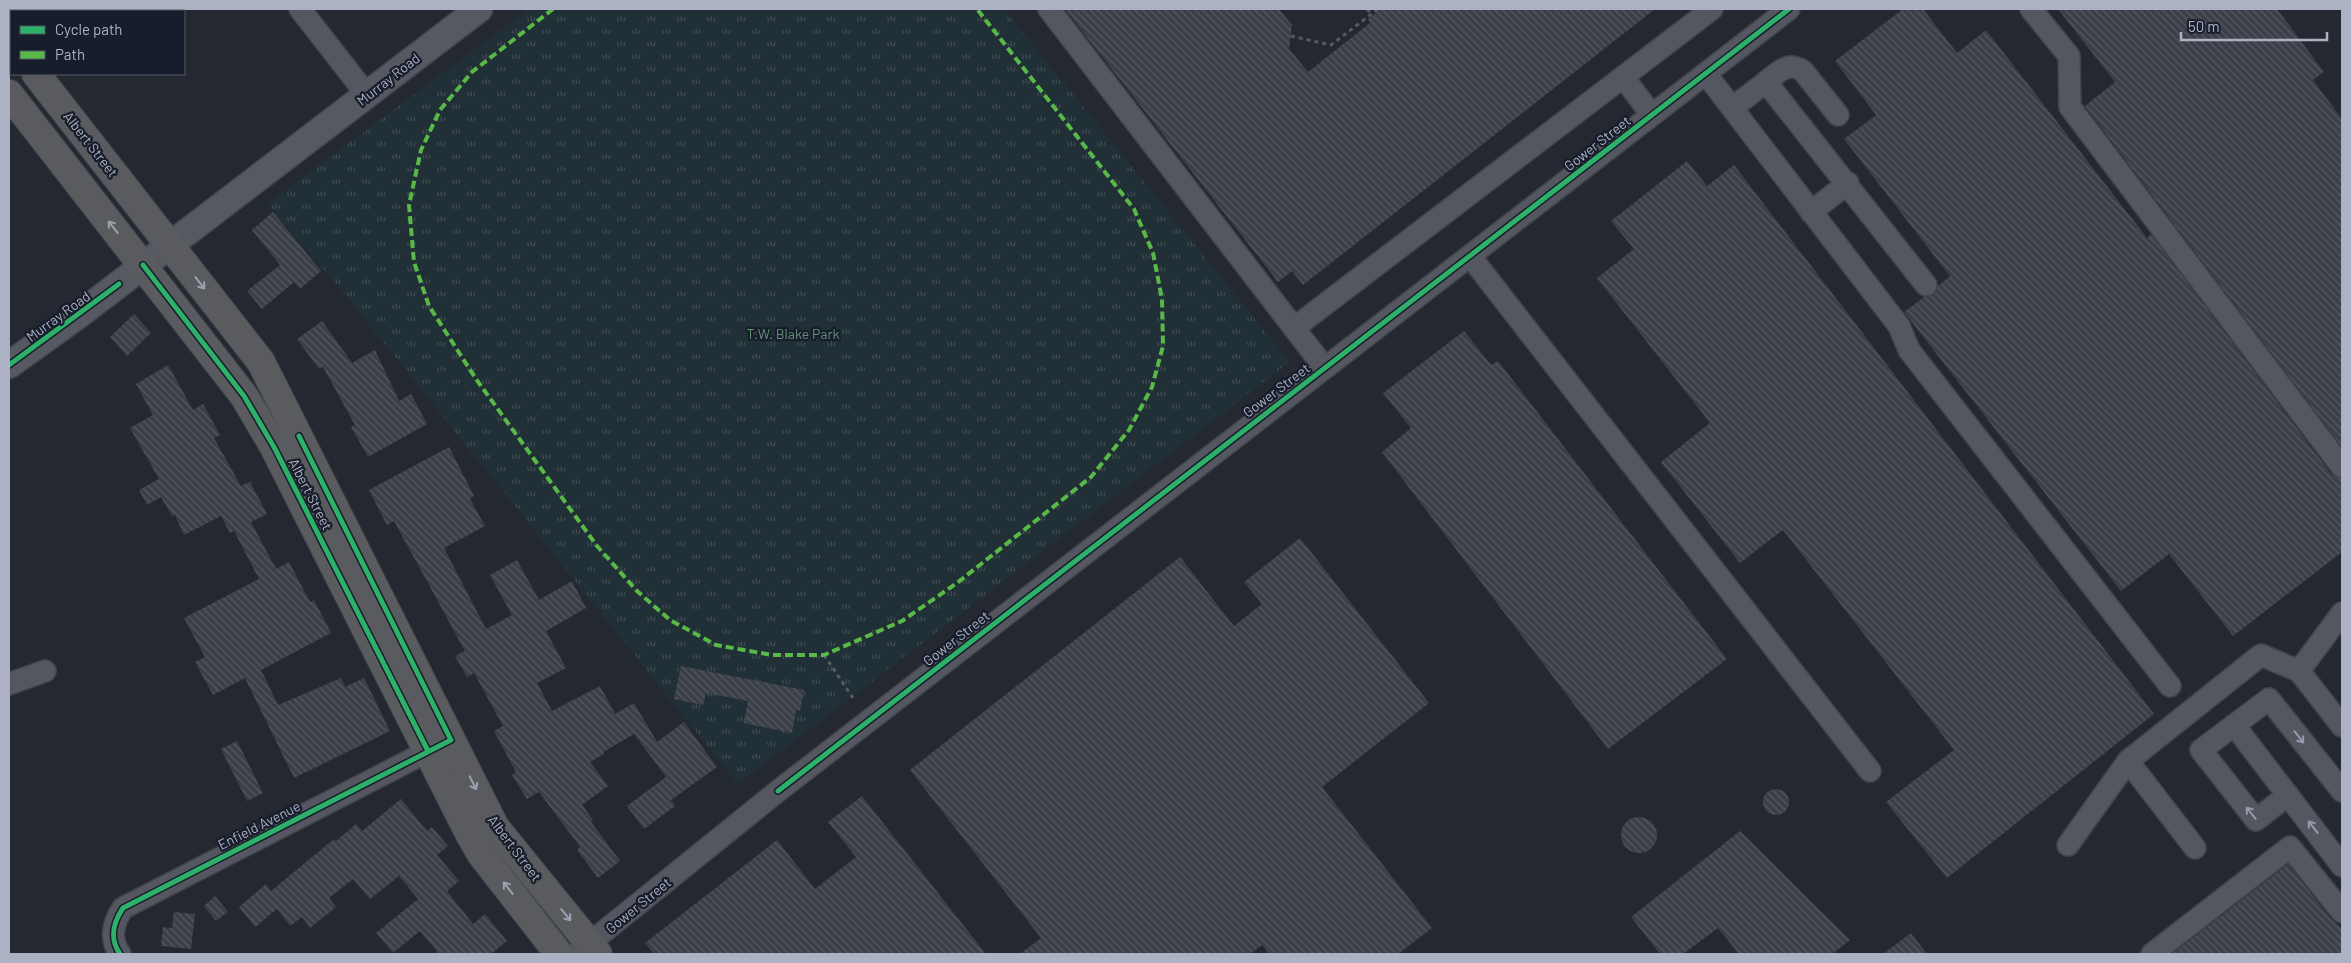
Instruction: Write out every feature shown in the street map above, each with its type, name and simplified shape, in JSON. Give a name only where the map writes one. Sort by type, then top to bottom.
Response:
[{"type":"highway","name":"Albert Street","points":[[37,75],[261,362],[287,442],[439,746],[481,854],[559,954]]},
{"type":"highway","name":"Albert Street","points":[[9,94],[244,396],[287,442]]},
{"type":"highway","name":"Albert Street","points":[[439,746],[495,826],[588,951]]},
{"type":"main road","name":"Murray Road","points":[[9,365],[76,317],[479,9]]},
{"type":"street","points":[[300,9],[368,95]]},
{"type":"street","points":[[1049,9],[1324,368]]},
{"type":"street","points":[[1294,328],[1712,9]]},
{"type":"street","name":"Gower Street","points":[[588,951],[778,791],[1789,9]]},
{"type":"street","points":[[2031,9],[2069,56],[2070,107],[2342,467]]},
{"type":"street","points":[[1732,108],[1785,67],[1797,67],[1803,71],[1838,115]]},
{"type":"street","points":[[1706,74],[1899,326],[1909,350],[2170,686]]},
{"type":"street","points":[[1623,77],[1652,115]]},
{"type":"street","points":[[1766,82],[1848,183],[1926,285]]},
{"type":"street","points":[[1811,212],[1848,183]]},
{"type":"street","points":[[1470,256],[1870,771]]},
{"type":"street","points":[[2299,671],[2342,613]]},
{"type":"street","points":[[2068,845],[2128,761],[2262,655],[2299,671],[2342,726]]},
{"type":"street","points":[[9,684],[45,671]]},
{"type":"street","points":[[2288,795],[2256,820],[2201,750],[2269,698],[2342,791]]},
{"type":"street","points":[[2234,725],[2342,866]]},
{"type":"street","name":"Enfield Avenue","points":[[120,954],[113,935],[114,921],[123,908],[439,746]]},
{"type":"street","points":[[2128,761],[2195,848]]},
{"type":"street","points":[[2152,954],[2290,847],[2342,912]]},
{"type":"path","points":[[1367,9],[1371,14]]},
{"type":"path","points":[[1291,36],[1331,45],[1378,9]]},
{"type":"path","points":[[824,655],[853,698]]},
{"type":"green space","name":"T.W. Blake Park","points":[[529,9],[1004,9],[1290,362],[738,784],[342,291],[267,204]]},
{"type":"building","points":[[1065,9],[1279,9],[1292,25],[1289,49],[1308,72],[1370,23],[1368,19],[1381,9],[1655,9],[1303,285],[1292,271],[1278,282]]},
{"type":"building","points":[[1903,9],[1923,9],[1957,53],[1986,30],[2147,238],[2151,234],[2332,475],[2342,479],[2342,552],[2233,636],[2169,554],[2121,591],[1904,312],[1924,297],[1933,295],[1938,286],[1950,276],[1844,139],[1876,115],[1835,61]]},
{"type":"building","points":[[2058,9],[2277,9],[2324,72],[2313,80],[2342,119],[2342,447],[2085,106],[2115,82]]},
{"type":"building","points":[[1687,161],[1707,186],[1734,165],[2154,714],[1947,878],[1886,802],[1954,750],[1783,530],[1740,563],[1661,462],[1710,423],[1597,278],[1634,249],[1611,221]]},
{"type":"building","points":[[273,212],[321,271],[300,289],[294,282],[262,309],[247,291],[280,265],[252,230]]},
{"type":"building","points":[[134,314],[151,333],[127,356],[110,337]]},
{"type":"building","points":[[322,321],[352,363],[375,350],[399,401],[411,394],[427,424],[368,457],[351,427],[355,425],[323,367],[319,369],[297,339]]},
{"type":"building","points":[[1464,331],[1491,365],[1498,361],[1727,659],[1608,749],[1382,452],[1411,428],[1383,393]]},
{"type":"building","points":[[168,365],[193,410],[203,404],[220,435],[214,438],[241,486],[250,482],[267,514],[251,522],[276,569],[289,562],[310,602],[314,600],[331,633],[261,670],[278,705],[341,678],[345,687],[364,678],[390,731],[294,778],[245,678],[213,695],[195,662],[205,657],[184,618],[259,579],[234,531],[230,533],[221,516],[184,535],[175,515],[172,516],[161,497],[147,505],[139,490],[159,479],[130,428],[153,415],[136,384]]},
{"type":"building","points":[[449,447],[474,496],[470,499],[485,526],[444,548],[486,629],[512,615],[490,575],[517,560],[539,600],[572,581],[586,608],[546,631],[566,668],[537,683],[552,711],[600,686],[615,714],[634,703],[657,742],[684,722],[717,767],[671,800],[675,806],[644,829],[627,806],[666,777],[634,734],[590,762],[608,786],[582,805],[593,820],[591,822],[620,861],[598,878],[577,850],[580,847],[539,792],[527,799],[512,775],[516,772],[494,731],[503,726],[474,673],[467,677],[455,656],[465,651],[394,521],[387,525],[369,490]]},
{"type":"building","points":[[1300,538],[1429,703],[1322,787],[1432,928],[1398,954],[1269,954],[1262,945],[1250,954],[1020,954],[1041,938],[910,770],[1180,557],[1234,626],[1262,604],[1244,582]]},
{"type":"building","points":[[681,666],[804,690],[800,711],[796,710],[792,733],[744,723],[748,701],[706,693],[703,705],[674,699]]},
{"type":"building","points":[[237,741],[263,793],[247,801],[221,749]]},
{"type":"building","points":[[1776,789],[1785,793],[1789,802],[1785,811],[1776,815],[1767,811],[1763,802],[1767,793]]},
{"type":"building","points":[[862,796],[986,954],[654,954],[645,943],[777,840],[815,889],[856,857],[828,822]]},
{"type":"building","points":[[401,799],[427,831],[432,827],[448,846],[437,855],[459,881],[447,891],[473,924],[485,914],[507,941],[491,954],[439,954],[420,931],[393,953],[376,933],[418,899],[399,876],[370,899],[353,879],[329,898],[336,907],[310,928],[302,917],[290,926],[277,909],[255,927],[239,907],[266,884],[271,891],[334,839],[336,841],[356,824],[362,831]]},
{"type":"building","points":[[1639,817],[1646,818],[1652,822],[1656,828],[1656,842],[1652,848],[1646,852],[1639,853],[1632,852],[1626,848],[1622,842],[1621,835],[1622,828],[1626,822],[1632,818]]},
{"type":"building","points":[[1740,831],[1850,940],[1832,954],[1739,954],[1718,928],[1683,954],[1660,954],[1631,917]]},
{"type":"building","points":[[2288,864],[2332,920],[2342,928],[2342,954],[2172,954]]},
{"type":"building","points":[[215,896],[228,912],[216,921],[204,906]]},
{"type":"building","points":[[174,912],[195,914],[191,949],[161,946],[163,927],[172,928]]},
{"type":"building","points":[[1911,933],[1927,954],[1883,954]]},
{"type":"marked path","points":[[553,9],[472,72],[440,110],[421,150],[409,205],[414,262],[429,306],[476,379],[597,546],[637,591],[670,620],[716,645],[772,655],[824,655],[902,621],[957,583],[1091,477],[1129,430],[1152,387],[1163,346],[1162,299],[1153,253],[1134,209],[977,9]]},
{"type":"cycle path","points":[[778,791],[1789,9]]},
{"type":"cycle path","points":[[143,265],[244,396],[274,447],[428,751]]},
{"type":"cycle path","points":[[9,365],[119,284]]},
{"type":"cycle path","points":[[120,954],[113,936],[117,919],[123,908],[451,740],[299,436]]}]
